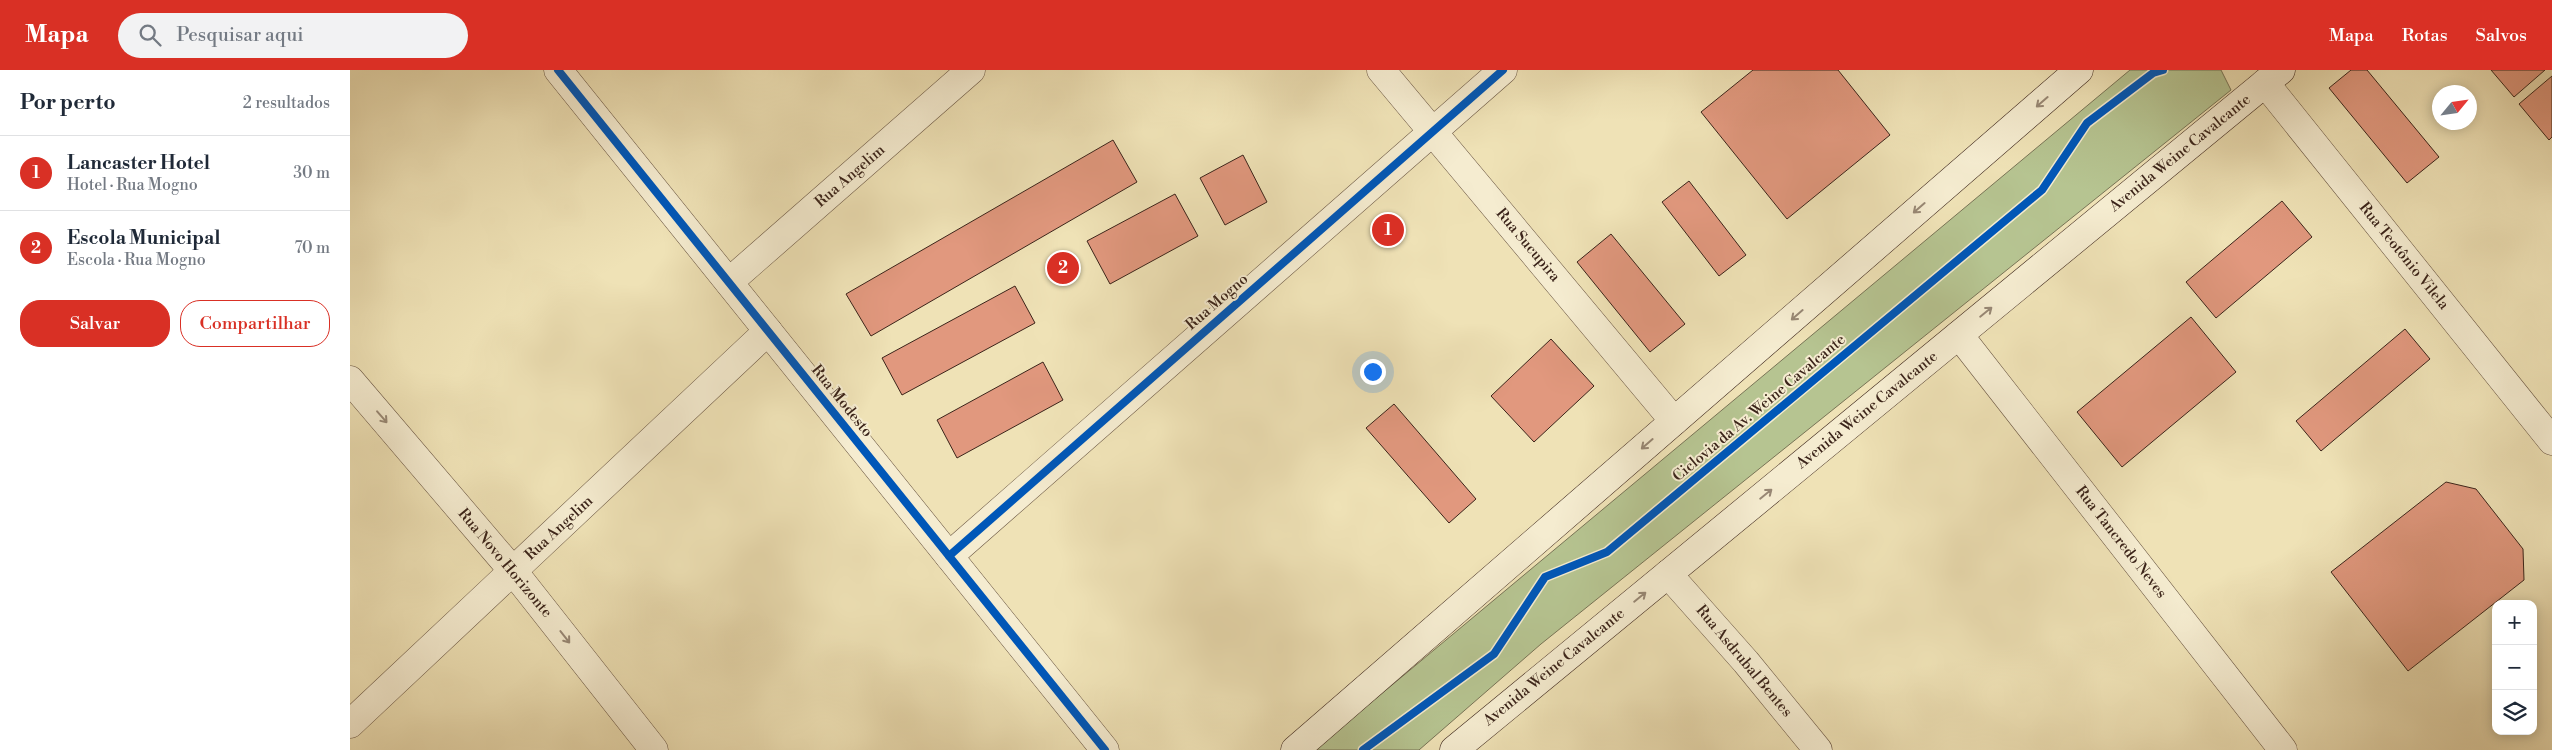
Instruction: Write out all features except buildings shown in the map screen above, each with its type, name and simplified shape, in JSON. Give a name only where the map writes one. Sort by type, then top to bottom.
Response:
[{"type":"street","name":"Rua Modesto","points":[[558,70],[1104,750]]},
{"type":"street","name":"Rua Angelim","points":[[729,282],[970,70]]},
{"type":"street","name":"Rua Sucupira","points":[[1381,70],[1674,421]]},
{"type":"street","name":"Rua Mogno","points":[[949,556],[1503,70]]},
{"type":"street","points":[[1295,750],[2079,70]]},
{"type":"street","name":"Avenida Weine Cavalcante","points":[[1454,750],[1959,335],[2267,74]]},
{"type":"street","name":"Rua Teotônio Vilela","points":[[2267,74],[2552,441]]},
{"type":"street","name":"Rua Angelim","points":[[350,724],[768,331]]},
{"type":"street","name":"Rua Tancredo Neves","points":[[1959,335],[2282,750]]},
{"type":"street","name":"Rua Novo Horizonte","points":[[350,380],[513,571],[654,750]]},
{"type":"street","name":"Rua Asdrubal Bentes","points":[[1668,574],[1746,662],[1818,750]]},
{"type":"green space","points":[[2130,70],[2221,70],[2231,90],[1541,644],[1419,750],[1314,750]]},
{"type":"cycle path","points":[[558,70],[1105,750]]},
{"type":"cycle path","points":[[949,556],[1503,70]]},
{"type":"cycle path","name":"Ciclovia da Av. Weine Cavalcante","points":[[1363,750],[1494,654],[1545,577],[1607,552],[2042,190],[2087,123],[2153,73],[2163,70]]},
{"type":"place","name":"Lancaster Hotel","points":[[1388,230]]},
{"type":"place","name":"Escola Municipal","points":[[1063,268]]}]
